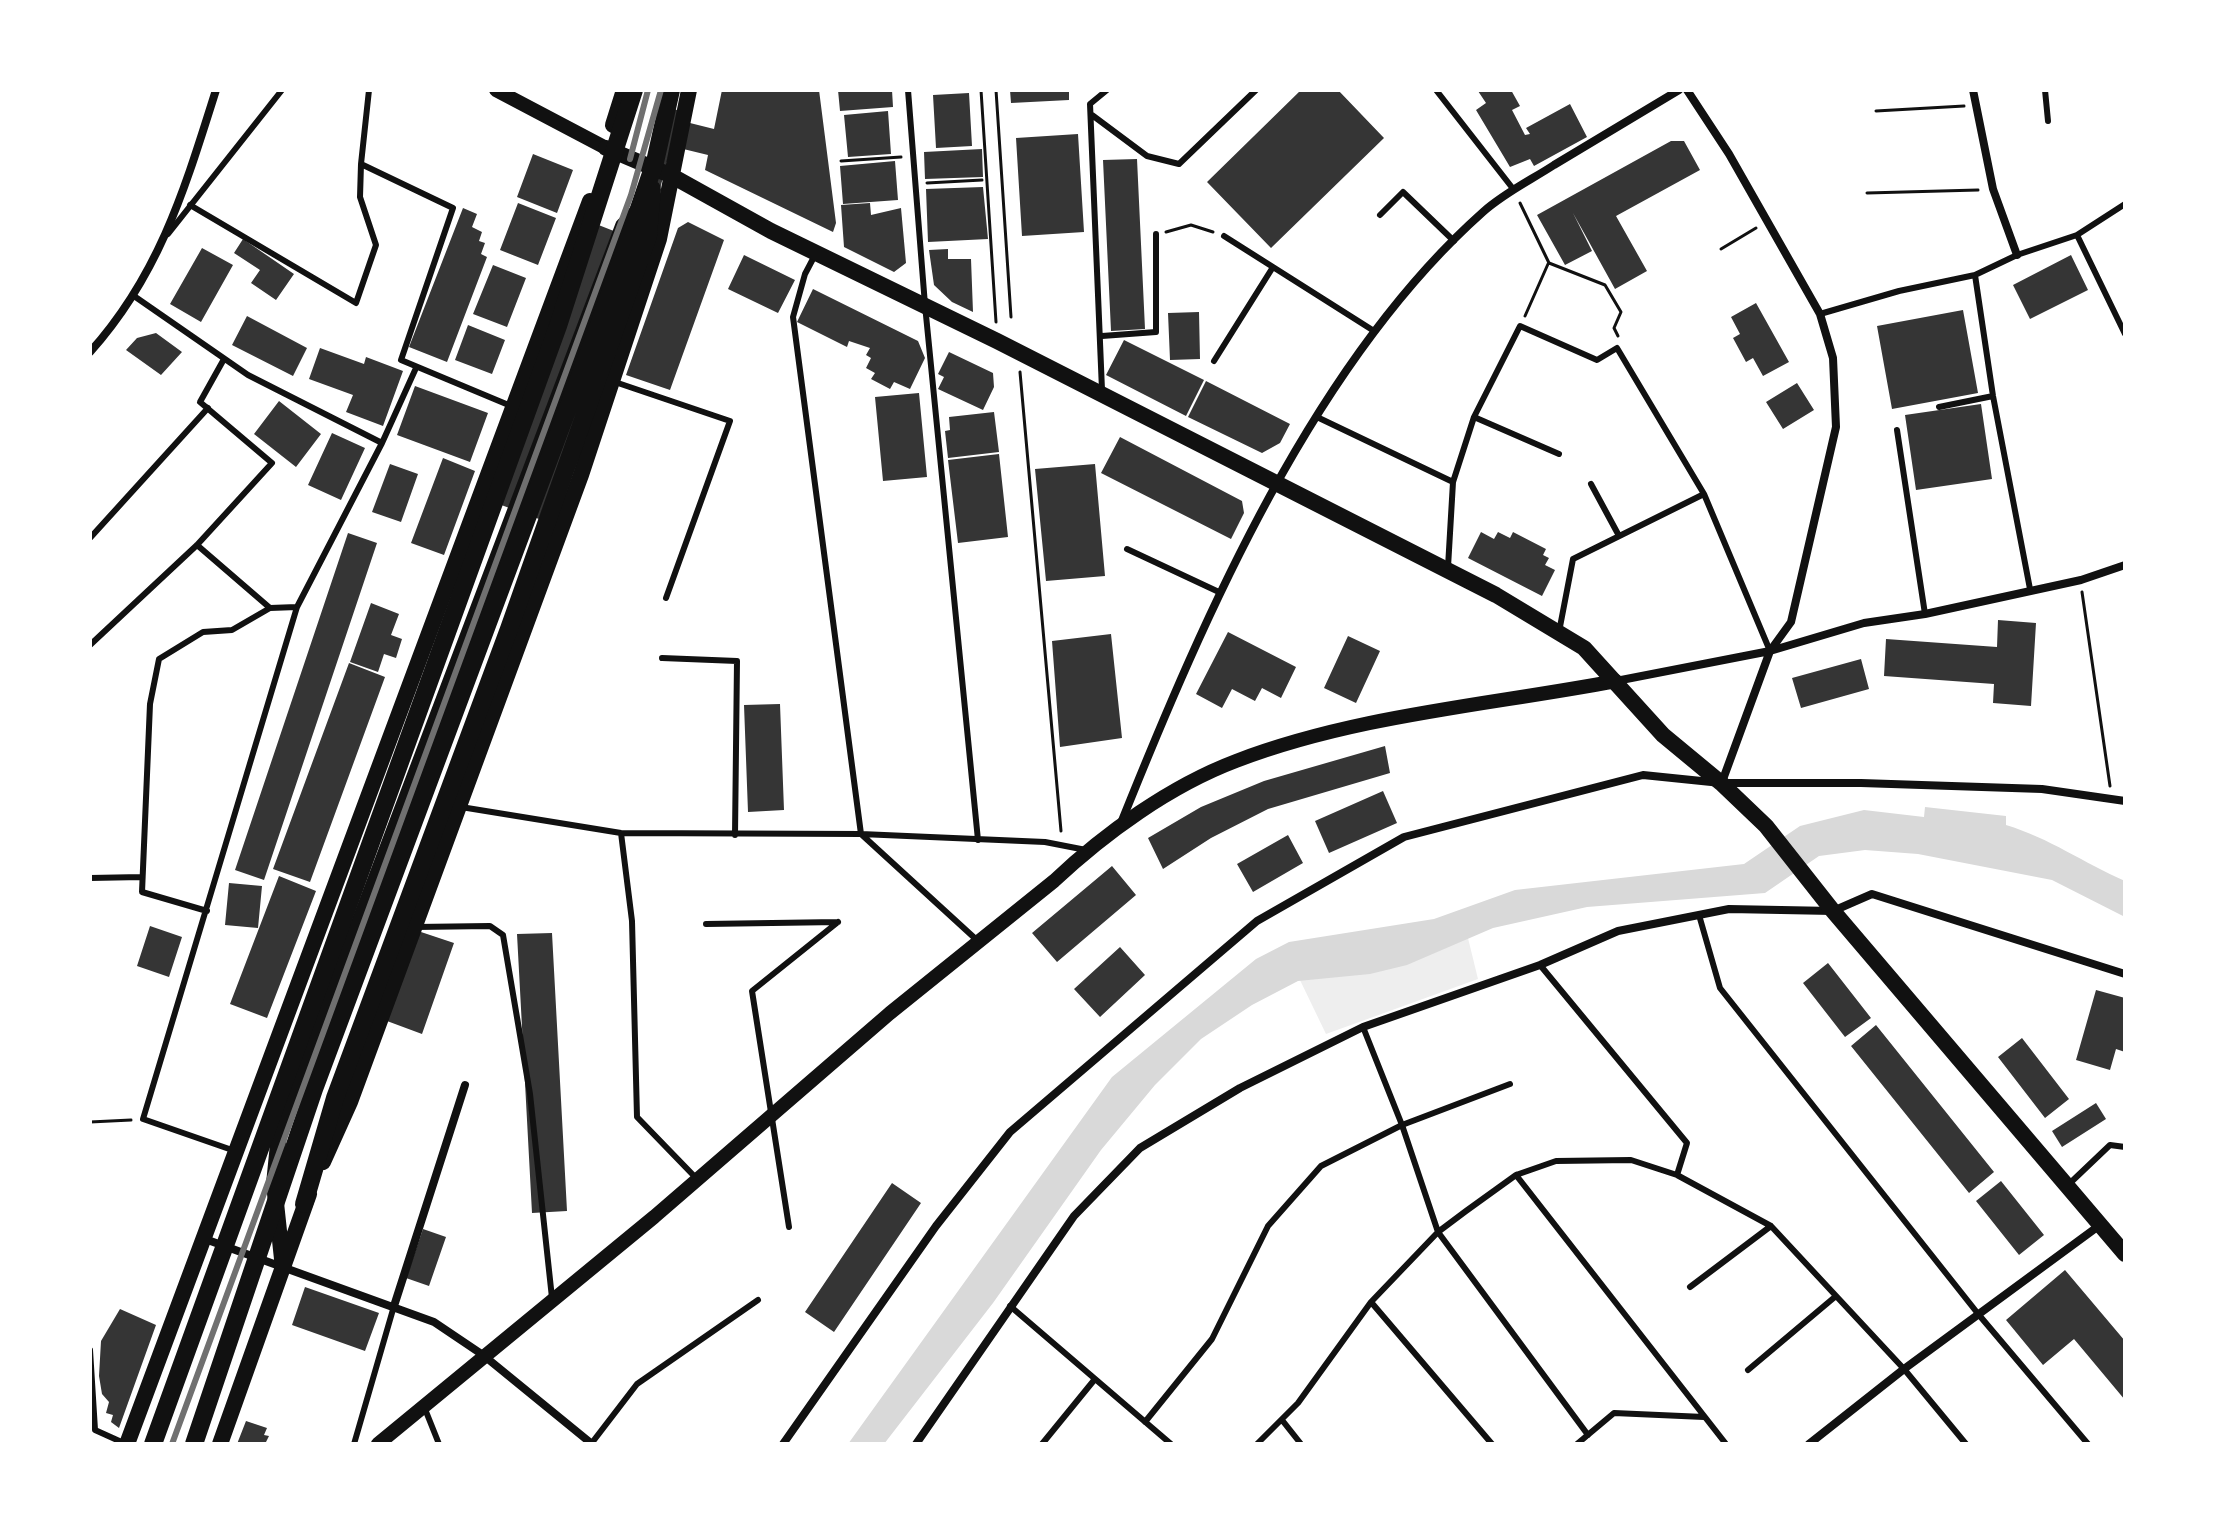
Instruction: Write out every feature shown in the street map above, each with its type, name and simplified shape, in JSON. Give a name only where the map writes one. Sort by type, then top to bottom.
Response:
[{"type":"highway","points":[[153,1444],[558,326],[634,90]]},
{"type":"highway","points":[[194,1444],[314,1089],[593,340],[655,162],[671,90]]},
{"type":"highway","points":[[304,1204],[335,1098],[514,615],[648,236],[655,162]]},
{"type":"main road","points":[[126,1444],[594,190],[624,90]]},
{"type":"main road","points":[[220,1444],[304,1204],[350,1102],[612,381],[659,239],[689,90]]},
{"type":"main road","points":[[606,148],[672,176],[1103,394],[1277,486],[1448,571],[1584,648],[1663,735],[1721,783],[1766,826],[1833,911],[2125,1254]]},
{"type":"main road","points":[[282,1265],[274,1184],[279,1134],[623,226],[672,176]]},
{"type":"street","points":[[90,352],[125,312],[166,236],[216,90]]},
{"type":"street","points":[[496,90],[606,148]]},
{"type":"street","points":[[1120,827],[1184,667],[1221,593],[1277,486],[1374,331],[1485,210],[1679,90]]},
{"type":"street","points":[[1687,90],[1820,314],[1833,358],[1836,427],[1791,622],[1770,651],[1721,783]]},
{"type":"street","points":[[1973,90],[1993,189],[2017,255]]},
{"type":"street","points":[[378,1444],[1086,850],[1234,762],[1307,738],[1770,651],[1864,623],[1925,614],[2081,580],[2125,565]]},
{"type":"street","points":[[783,1444],[936,1226],[1010,1132],[1257,921],[1404,837],[1643,775],[1721,783],[1997,788],[2125,801]]},
{"type":"street","points":[[916,1444],[1074,1216],[1140,1148],[1240,1088],[1363,1027],[1540,965],[1618,931],[1729,909],[1833,911],[1872,894],[2125,974]]},
{"type":"street","points":[[394,1306],[465,1085]]},
{"type":"street","points":[[1809,1444],[1904,1369],[2101,1224]]},
{"type":"street","points":[[205,1239],[434,1322],[483,1355],[591,1444]]},
{"type":"lane","points":[[166,236],[282,90]]},
{"type":"lane","points":[[190,205],[356,303],[376,245],[360,197],[369,90]]},
{"type":"lane","points":[[908,90],[925,305],[978,840]]},
{"type":"lane","points":[[1103,394],[1090,104],[1107,90]]},
{"type":"lane","points":[[1091,115],[1147,156],[1179,164],[1256,90]]},
{"type":"lane","points":[[1436,90],[1514,190]]},
{"type":"lane","points":[[2045,90],[2048,121]]},
{"type":"lane","points":[[361,164],[453,208],[401,360],[512,406]]},
{"type":"lane","points":[[1380,215],[1403,192],[1454,241]]},
{"type":"lane","points":[[1820,314],[1899,291],[1975,275],[2017,255],[2077,235],[2125,204]]},
{"type":"lane","points":[[1102,336],[1156,332],[1156,234]]},
{"type":"lane","points":[[2077,235],[2125,334]]},
{"type":"lane","points":[[1224,236],[1374,331]]},
{"type":"lane","points":[[817,252],[805,274],[793,317],[861,834],[979,942]]},
{"type":"lane","points":[[1214,361],[1273,267]]},
{"type":"lane","points":[[1975,275],[1993,396],[2030,589]]},
{"type":"lane","points":[[134,296],[248,375],[382,443]]},
{"type":"lane","points":[[1448,571],[1453,482],[1474,417],[1520,326],[1597,360],[1617,348],[1704,494],[1770,651]]},
{"type":"lane","points":[[90,645],[197,545],[272,463],[200,402],[224,359]]},
{"type":"lane","points":[[235,1151],[143,1119],[297,607],[382,443],[416,368]]},
{"type":"lane","points":[[612,381],[730,421],[666,598]]},
{"type":"lane","points":[[1939,407],[1993,396]]},
{"type":"lane","points":[[90,538],[208,408]]},
{"type":"lane","points":[[1474,417],[1559,454]]},
{"type":"lane","points":[[1319,418],[1453,482]]},
{"type":"lane","points":[[1897,430],[1925,614]]},
{"type":"lane","points":[[1591,484],[1618,534]]},
{"type":"lane","points":[[1559,632],[1573,559],[1704,494]]},
{"type":"lane","points":[[197,545],[270,608]]},
{"type":"lane","points":[[1127,549],[1221,593]]},
{"type":"lane","points":[[207,911],[142,892],[150,704],[159,659],[203,632],[232,630],[270,608],[297,607]]},
{"type":"lane","points":[[662,658],[737,661],[735,835]]},
{"type":"lane","points":[[459,806],[621,833],[861,834],[1063,845],[1086,850]]},
{"type":"lane","points":[[621,833],[632,921],[637,1117],[697,1179]]},
{"type":"lane","points":[[90,878],[142,877]]},
{"type":"lane","points":[[1699,915],[1720,988],[1979,1315],[2088,1444]]},
{"type":"lane","points":[[706,924],[838,922],[752,991],[789,1227]]},
{"type":"lane","points":[[412,927],[490,926],[503,935],[530,1094],[552,1301]]},
{"type":"lane","points":[[1540,965],[1687,1143],[1677,1175]]},
{"type":"lane","points":[[1363,1027],[1402,1125],[1438,1232],[1588,1435]]},
{"type":"lane","points":[[1145,1422],[1212,1339],[1268,1226],[1321,1166],[1402,1125],[1510,1084]]},
{"type":"lane","points":[[2068,1185],[2110,1145],[2125,1147]]},
{"type":"lane","points":[[1257,1444],[1298,1403],[1371,1302],[1438,1232],[1516,1175],[1556,1161],[1631,1160],[1677,1175],[1771,1226],[1904,1369],[1966,1444]]},
{"type":"lane","points":[[1516,1175],[1726,1444]]},
{"type":"lane","points":[[1690,1287],[1771,1226]]},
{"type":"lane","points":[[1748,1370],[1836,1296]]},
{"type":"lane","points":[[591,1444],[637,1384],[758,1300]]},
{"type":"lane","points":[[1371,1302],[1492,1444]]},
{"type":"lane","points":[[354,1444],[394,1306]]},
{"type":"lane","points":[[1010,1306],[1171,1444]]},
{"type":"lane","points":[[90,1350],[95,1430],[126,1444]]},
{"type":"lane","points":[[1042,1444],[1095,1379]]},
{"type":"lane","points":[[424,1405],[439,1444]]},
{"type":"lane","points":[[1577,1444],[1614,1413],[1704,1417]]},
{"type":"lane","points":[[1282,1420],[1301,1444]]},
{"type":"path","points":[[981,90],[997,341]]},
{"type":"path","points":[[996,90],[1011,317]]},
{"type":"path","points":[[1876,111],[1975,105]]},
{"type":"path","points":[[841,161],[913,157]]},
{"type":"path","points":[[915,183],[982,180]]},
{"type":"path","points":[[1867,193],[1993,189]]},
{"type":"path","points":[[1514,190],[1549,263],[1605,285],[1621,312],[1614,328],[1622,344],[1617,348]]},
{"type":"path","points":[[1721,249],[1767,221]]},
{"type":"path","points":[[1156,234],[1191,225],[1224,236]]},
{"type":"path","points":[[1520,326],[1549,263]]},
{"type":"path","points":[[1018,352],[1063,845]]},
{"type":"path","points":[[2081,580],[2111,798]]},
{"type":"path","points":[[90,1122],[143,1119]]},
{"type":"shaded area","points":[[1925,807],[2006,816],[2006,825],[2125,881],[2125,917],[2052,880],[1918,854],[1865,850],[1819,856],[1765,893],[1587,907],[1493,928],[1407,965],[1370,974],[1298,981],[1252,1005],[1201,1039],[1155,1085],[1101,1150],[993,1303],[884,1444],[848,1444],[1112,1077],[1256,959],[1289,942],[1434,919],[1515,890],[1744,864],[1800,826],[1864,810],[1924,817]]},
{"type":"shaded area","points":[[1467,934],[1478,979],[1326,1034],[1299,978]]},
{"type":"building","points":[[722,90],[819,90],[836,223],[833,232],[705,170],[708,155],[671,146],[660,189],[539,519],[477,496],[596,224],[624,235],[666,106],[685,113],[686,122],[714,129]]},
{"type":"building","points":[[838,90],[892,90],[893,107],[840,111]]},
{"type":"building","points":[[1010,90],[1069,90],[1069,100],[1011,103]]},
{"type":"building","points":[[1301,90],[1338,90],[1384,138],[1271,248],[1207,182]]},
{"type":"building","points":[[1511,90],[1520,106],[1512,110],[1525,135],[1530,134],[1526,128],[1570,104],[1587,137],[1534,166],[1530,159],[1510,167],[1476,110],[1486,103],[1478,91]]},
{"type":"building","points":[[969,93],[972,146],[936,148],[933,95]]},
{"type":"building","points":[[888,111],[891,154],[848,157],[844,115]]},
{"type":"building","points":[[1078,134],[1084,232],[1022,236],[1016,138]]},
{"type":"building","points":[[1671,141],[1684,141],[1700,170],[1616,216],[1647,271],[1615,289],[1573,213],[1592,251],[1565,265],[1537,215]]},
{"type":"building","points":[[982,149],[983,177],[925,179],[924,152]]},
{"type":"building","points":[[533,154],[573,170],[557,213],[517,197]]},
{"type":"building","points":[[1137,159],[1145,329],[1111,331],[1103,160]]},
{"type":"building","points":[[895,161],[898,200],[843,204],[840,166]]},
{"type":"building","points":[[983,187],[988,239],[928,242],[926,189]]},
{"type":"building","points":[[518,203],[556,218],[538,265],[500,250]]},
{"type":"building","points":[[870,203],[871,215],[901,208],[906,263],[894,272],[844,247],[841,205]]},
{"type":"building","points":[[463,208],[477,214],[472,227],[482,232],[479,241],[485,243],[481,254],[487,257],[447,362],[409,347]]},
{"type":"building","points":[[688,222],[724,240],[670,390],[626,375],[678,228]]},
{"type":"building","points":[[243,239],[294,274],[276,300],[251,283],[260,270],[234,253]]},
{"type":"building","points":[[202,248],[233,265],[201,322],[170,304]]},
{"type":"building","points":[[948,249],[948,259],[971,259],[973,312],[952,302],[934,285],[929,250]]},
{"type":"building","points":[[744,255],[795,280],[778,313],[728,289]]},
{"type":"building","points":[[2071,255],[2088,290],[2030,319],[2013,285]]},
{"type":"building","points":[[493,265],[526,278],[507,327],[473,314]]},
{"type":"building","points":[[813,289],[918,341],[925,358],[910,389],[894,382],[890,389],[871,379],[875,373],[866,368],[871,358],[866,355],[870,348],[849,341],[847,347],[797,322]]},
{"type":"building","points":[[1756,303],[1789,362],[1763,376],[1753,358],[1746,362],[1733,338],[1740,334],[1731,317]]},
{"type":"building","points":[[1963,310],[1978,393],[1892,409],[1877,326]]},
{"type":"building","points":[[1199,312],[1200,359],[1170,360],[1168,313]]},
{"type":"building","points":[[247,316],[307,348],[293,376],[232,345]]},
{"type":"building","points":[[468,325],[505,340],[492,374],[455,360]]},
{"type":"building","points":[[156,333],[182,352],[161,375],[126,350],[137,338]]},
{"type":"building","points":[[1124,340],[1204,380],[1186,416],[1106,375]]},
{"type":"building","points":[[320,348],[364,364],[366,357],[403,371],[383,426],[346,412],[353,395],[309,379]]},
{"type":"building","points":[[949,352],[993,373],[994,387],[983,410],[938,389],[944,377],[938,374]]},
{"type":"building","points":[[1206,381],[1290,424],[1280,443],[1262,453],[1188,417]]},
{"type":"building","points":[[1797,383],[1814,410],[1783,429],[1766,402]]},
{"type":"building","points":[[415,386],[488,413],[470,462],[397,435]]},
{"type":"building","points":[[919,393],[927,477],[883,481],[875,397]]},
{"type":"building","points":[[279,401],[321,434],[296,467],[254,434]]},
{"type":"building","points":[[1981,404],[1992,479],[1916,490],[1905,415]]},
{"type":"building","points":[[994,412],[999,452],[948,458],[945,431],[950,430],[949,417]]},
{"type":"building","points":[[332,433],[365,448],[341,500],[308,485]]},
{"type":"building","points":[[1120,437],[1242,501],[1244,513],[1231,539],[1101,473]]},
{"type":"building","points":[[999,454],[1008,537],[958,543],[948,460]]},
{"type":"building","points":[[443,458],[475,471],[444,555],[411,543]]},
{"type":"building","points":[[390,464],[418,474],[401,522],[372,512]]},
{"type":"building","points":[[1095,464],[1105,576],[1046,581],[1035,469]]},
{"type":"building","points":[[1481,532],[1494,539],[1498,532],[1510,538],[1513,532],[1546,549],[1543,555],[1549,558],[1545,565],[1555,570],[1542,596],[1468,558]]},
{"type":"building","points":[[348,533],[377,543],[264,880],[235,870]]},
{"type":"building","points":[[371,603],[399,614],[391,635],[402,639],[396,658],[384,654],[378,672],[350,662]]},
{"type":"building","points":[[1998,620],[2036,623],[2031,706],[1993,703],[1994,684],[1884,676],[1886,639],[1997,647]]},
{"type":"building","points":[[1228,632],[1296,667],[1281,698],[1262,688],[1255,701],[1232,689],[1222,708],[1196,694]]},
{"type":"building","points":[[1111,634],[1122,738],[1060,747],[1052,641]]},
{"type":"building","points":[[1348,636],[1380,651],[1356,703],[1324,688]]},
{"type":"building","points":[[1861,659],[1869,689],[1801,708],[1792,678]]},
{"type":"building","points":[[349,663],[385,677],[310,882],[273,869]]},
{"type":"building","points":[[780,704],[784,810],[748,812],[744,705]]},
{"type":"building","points":[[1385,746],[1390,773],[1268,809],[1211,838],[1163,869],[1148,838],[1201,807],[1264,781]]},
{"type":"building","points":[[1383,791],[1397,823],[1329,853],[1315,821]]},
{"type":"building","points":[[1288,835],[1303,863],[1253,892],[1237,864]]},
{"type":"building","points":[[1112,866],[1136,895],[1057,962],[1032,933]]},
{"type":"building","points":[[279,876],[316,891],[267,1018],[230,1004]]},
{"type":"building","points":[[229,883],[262,886],[258,928],[225,925]]},
{"type":"building","points":[[150,926],[182,937],[169,977],[137,966]]},
{"type":"building","points":[[418,931],[454,943],[422,1034],[387,1021]]},
{"type":"building","points":[[552,933],[567,1211],[532,1213],[517,934]]},
{"type":"building","points":[[1120,947],[1145,975],[1100,1017],[1074,989]]},
{"type":"building","points":[[1828,963],[1871,1018],[1845,1037],[1803,983]]},
{"type":"building","points":[[2096,990],[2125,998],[2125,1052],[2116,1049],[2110,1070],[2076,1060]]},
{"type":"building","points":[[1876,1025],[1994,1172],[1969,1193],[1851,1046]]},
{"type":"building","points":[[2022,1038],[2069,1099],[2045,1118],[1998,1057]]},
{"type":"building","points":[[2096,1103],[2106,1119],[2062,1147],[2052,1131]]},
{"type":"building","points":[[2001,1181],[2044,1235],[2019,1255],[1976,1201]]},
{"type":"building","points":[[892,1183],[921,1203],[834,1332],[805,1312]]},
{"type":"building","points":[[423,1229],[446,1237],[429,1286],[406,1278]]},
{"type":"building","points":[[2065,1270],[2125,1341],[2125,1400],[2074,1339],[2043,1365],[2006,1320]]},
{"type":"building","points":[[305,1287],[379,1313],[365,1351],[292,1325]]},
{"type":"building","points":[[120,1309],[156,1325],[119,1428],[111,1422],[113,1415],[106,1413],[109,1402],[102,1394],[99,1376],[101,1341]]},
{"type":"building","points":[[246,1421],[267,1428],[264,1435],[269,1436],[265,1444],[237,1444]]},
{"type":"railway","points":[[630,159],[648,90]]},
{"type":"railway","points":[[172,1444],[631,195],[661,90]]}]
